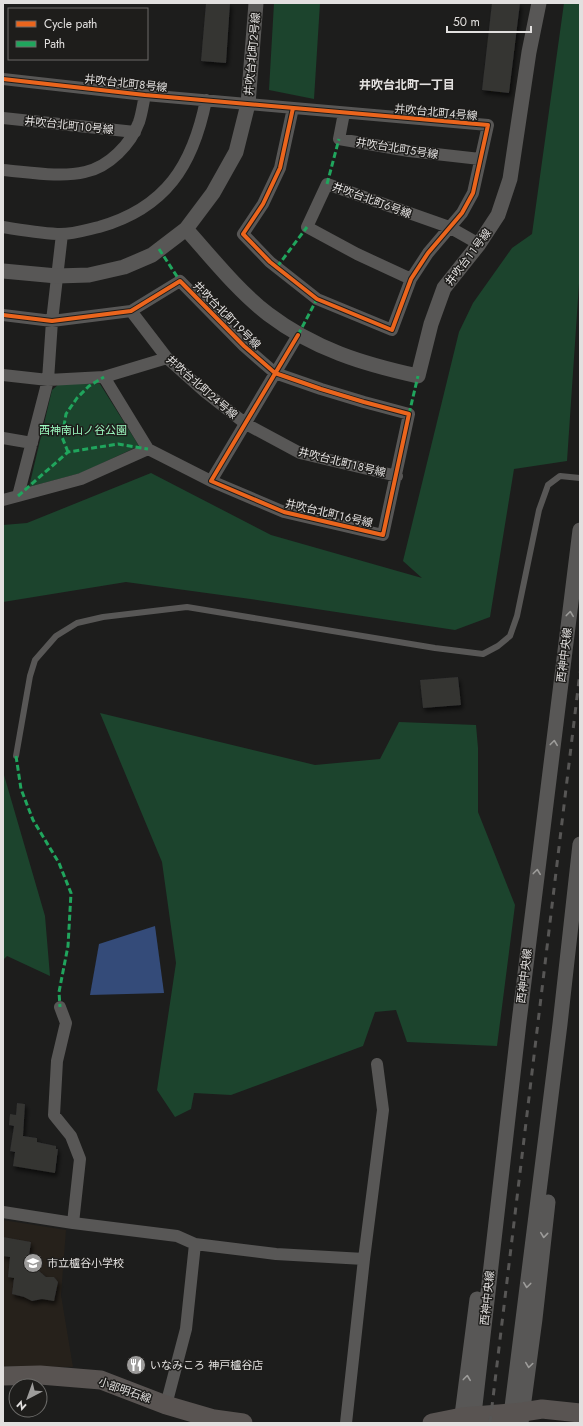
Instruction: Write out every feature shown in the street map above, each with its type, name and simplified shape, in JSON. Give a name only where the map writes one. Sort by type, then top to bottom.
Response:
[{"type":"main road","name":"小部明石線","points":[[3,1376],[40,1375],[101,1380],[166,1405],[214,1419],[243,1423]]},
{"type":"main road","points":[[432,1423],[518,1419],[542,1408],[579,1413]]},
{"type":"street","name":"井吹台北町２号線","points":[[3,271],[57,276],[89,274],[124,267],[152,255],[186,229],[213,193],[236,152],[248,104],[256,3]]},
{"type":"street","name":"井吹台１１号線","points":[[186,229],[235,284],[267,314],[298,335],[347,357],[377,367],[418,376],[431,324],[444,288],[479,244],[498,215],[510,179],[539,3]]},
{"type":"street","name":"井吹台北町８号線","points":[[3,79],[145,95],[248,104]]},
{"type":"street","points":[[3,170],[64,174],[86,172],[103,164],[120,152],[135,132],[140,121],[145,95]]},
{"type":"street","points":[[3,227],[62,234],[83,231],[108,224],[143,209],[162,194],[179,174],[192,150],[201,126],[206,100]]},
{"type":"street","name":"井吹台北町４号線","points":[[248,104],[488,125],[474,193],[462,213],[428,253],[411,279],[392,330],[317,299],[270,262],[243,234],[263,204],[280,168],[293,108]]},
{"type":"street","name":"井吹台北町５号線","points":[[344,113],[339,139],[409,151],[480,159]]},
{"type":"street","name":"井吹台北町１０号線","points":[[3,118],[135,132]]},
{"type":"street","name":"井吹台北町６号線","points":[[411,279],[357,254],[307,227],[327,184],[449,227],[479,244]]},
{"type":"street","points":[[18,496],[48,380],[52,321],[62,234]]},
{"type":"street","name":"井吹台北町１９号線","points":[[3,315],[52,321],[131,311],[180,280],[244,346],[275,373]]},
{"type":"street","name":"井吹台北町２４号線","points":[[131,311],[167,358],[204,392],[246,424]]},
{"type":"street","points":[[104,377],[148,449],[211,481],[298,335]]},
{"type":"street","points":[[3,375],[48,380],[104,377],[167,358]]},
{"type":"street","name":"井吹台北町１６号線","points":[[211,481],[284,512],[383,535],[397,476],[409,414],[349,398],[275,373]]},
{"type":"street","name":"井吹台北町１８号線","points":[[246,424],[300,453],[397,476]]},
{"type":"street","points":[[3,438],[32,443]]},
{"type":"street","points":[[3,500],[81,479],[148,449]]},
{"type":"street","name":"西神中央線","points":[[466,1421],[519,1022],[580,530]]},
{"type":"street","points":[[518,1419],[580,844]]},
{"type":"street","points":[[466,1421],[497,1145],[534,900]]},
{"type":"street","points":[[518,1419],[535,1319],[554,1145],[570,968],[573,904]]},
{"type":"street","points":[[60,1007],[66,1023],[57,1061],[54,1115],[71,1136],[80,1159],[73,1223]]},
{"type":"street","points":[[346,1423],[364,1258],[383,1110],[377,1064]]},
{"type":"street","points":[[3,1212],[73,1223],[177,1236],[195,1244],[276,1254],[364,1258]]},
{"type":"street","points":[[166,1405],[186,1329],[195,1244]]},
{"type":"lane","points":[[16,756],[30,676],[35,660],[56,636],[77,623],[103,617],[187,607],[435,648],[483,654],[498,646],[510,636],[517,616],[539,510],[548,485],[560,476],[580,478]]},
{"type":"shaded area","name":"市立櫨谷小学校","points":[[3,1220],[66,1230],[61,1295],[73,1367],[3,1366]]},
{"type":"green space","points":[[274,3],[320,3],[314,99],[269,90]]},
{"type":"green space","points":[[564,3],[580,3],[580,269],[567,461],[514,469],[490,617],[455,630],[126,582],[3,602],[3,525],[27,523],[151,473],[271,535],[422,578],[403,561],[459,332],[473,303],[512,248],[532,234]]},
{"type":"green space","name":"西神南山ノ谷公園","points":[[59,384],[100,384],[139,446],[81,473],[29,487],[52,390]]},
{"type":"green space","points":[[100,713],[315,765],[380,759],[399,722],[476,725],[478,748],[478,812],[515,905],[497,1046],[407,1042],[396,1010],[375,1012],[363,1046],[231,1095],[194,1093],[191,1109],[175,1117],[157,1090],[176,963],[162,862]]},
{"type":"green space","points":[[3,763],[4,775],[45,916],[50,976],[7,956],[3,960]]},
{"type":"water","points":[[155,926],[164,993],[90,995],[99,944]]},
{"type":"building","points":[[206,3],[230,3],[226,63],[201,61]]},
{"type":"building","points":[[492,3],[520,3],[509,93],[482,90]]},
{"type":"building","points":[[458,677],[461,705],[423,708],[420,680]]},
{"type":"building","points":[[17,1103],[25,1104],[23,1136],[37,1138],[37,1142],[56,1146],[56,1149],[58,1149],[55,1173],[13,1166],[15,1152],[10,1151],[14,1126],[9,1125],[10,1114],[16,1115]]},
{"type":"building","points":[[3,1237],[31,1242],[27,1270],[39,1271],[46,1277],[54,1277],[58,1282],[54,1301],[42,1299],[32,1301],[12,1294],[14,1278],[8,1277],[10,1257],[3,1256]]},
{"type":"railway","points":[[490,1423],[580,672]]},
{"type":"marked path","points":[[327,184],[339,139]]},
{"type":"marked path","points":[[277,267],[307,227]]},
{"type":"marked path","points":[[159,249],[180,281]]},
{"type":"marked path","points":[[298,335],[317,299]]},
{"type":"marked path","points":[[409,414],[418,376]]},
{"type":"marked path","points":[[68,452],[62,437],[66,414],[77,398],[89,386],[104,377]]},
{"type":"marked path","points":[[18,496],[68,452],[118,444],[148,449]]},
{"type":"marked path","points":[[16,756],[21,789],[33,820],[59,863],[71,893],[68,946],[59,992],[60,1007]]},
{"type":"cycle path","points":[[3,79],[145,95],[488,125],[473,193],[462,213],[428,253],[411,279],[392,330],[317,299],[270,262],[243,234],[263,204],[280,168],[293,108]]},
{"type":"cycle path","points":[[3,315],[52,321],[131,311],[180,281],[244,346],[275,373],[321,389],[409,414],[383,535],[284,512],[211,481],[265,389],[276,371],[298,335]]},
{"type":"place","name":"市立櫨谷小学校","points":[[33,1263]]},
{"type":"place","name":"いなみころ 神戸櫨谷店","points":[[136,1365]]},
{"type":"district","name":"井吹台北町一丁目","points":[[407,85]]}]
